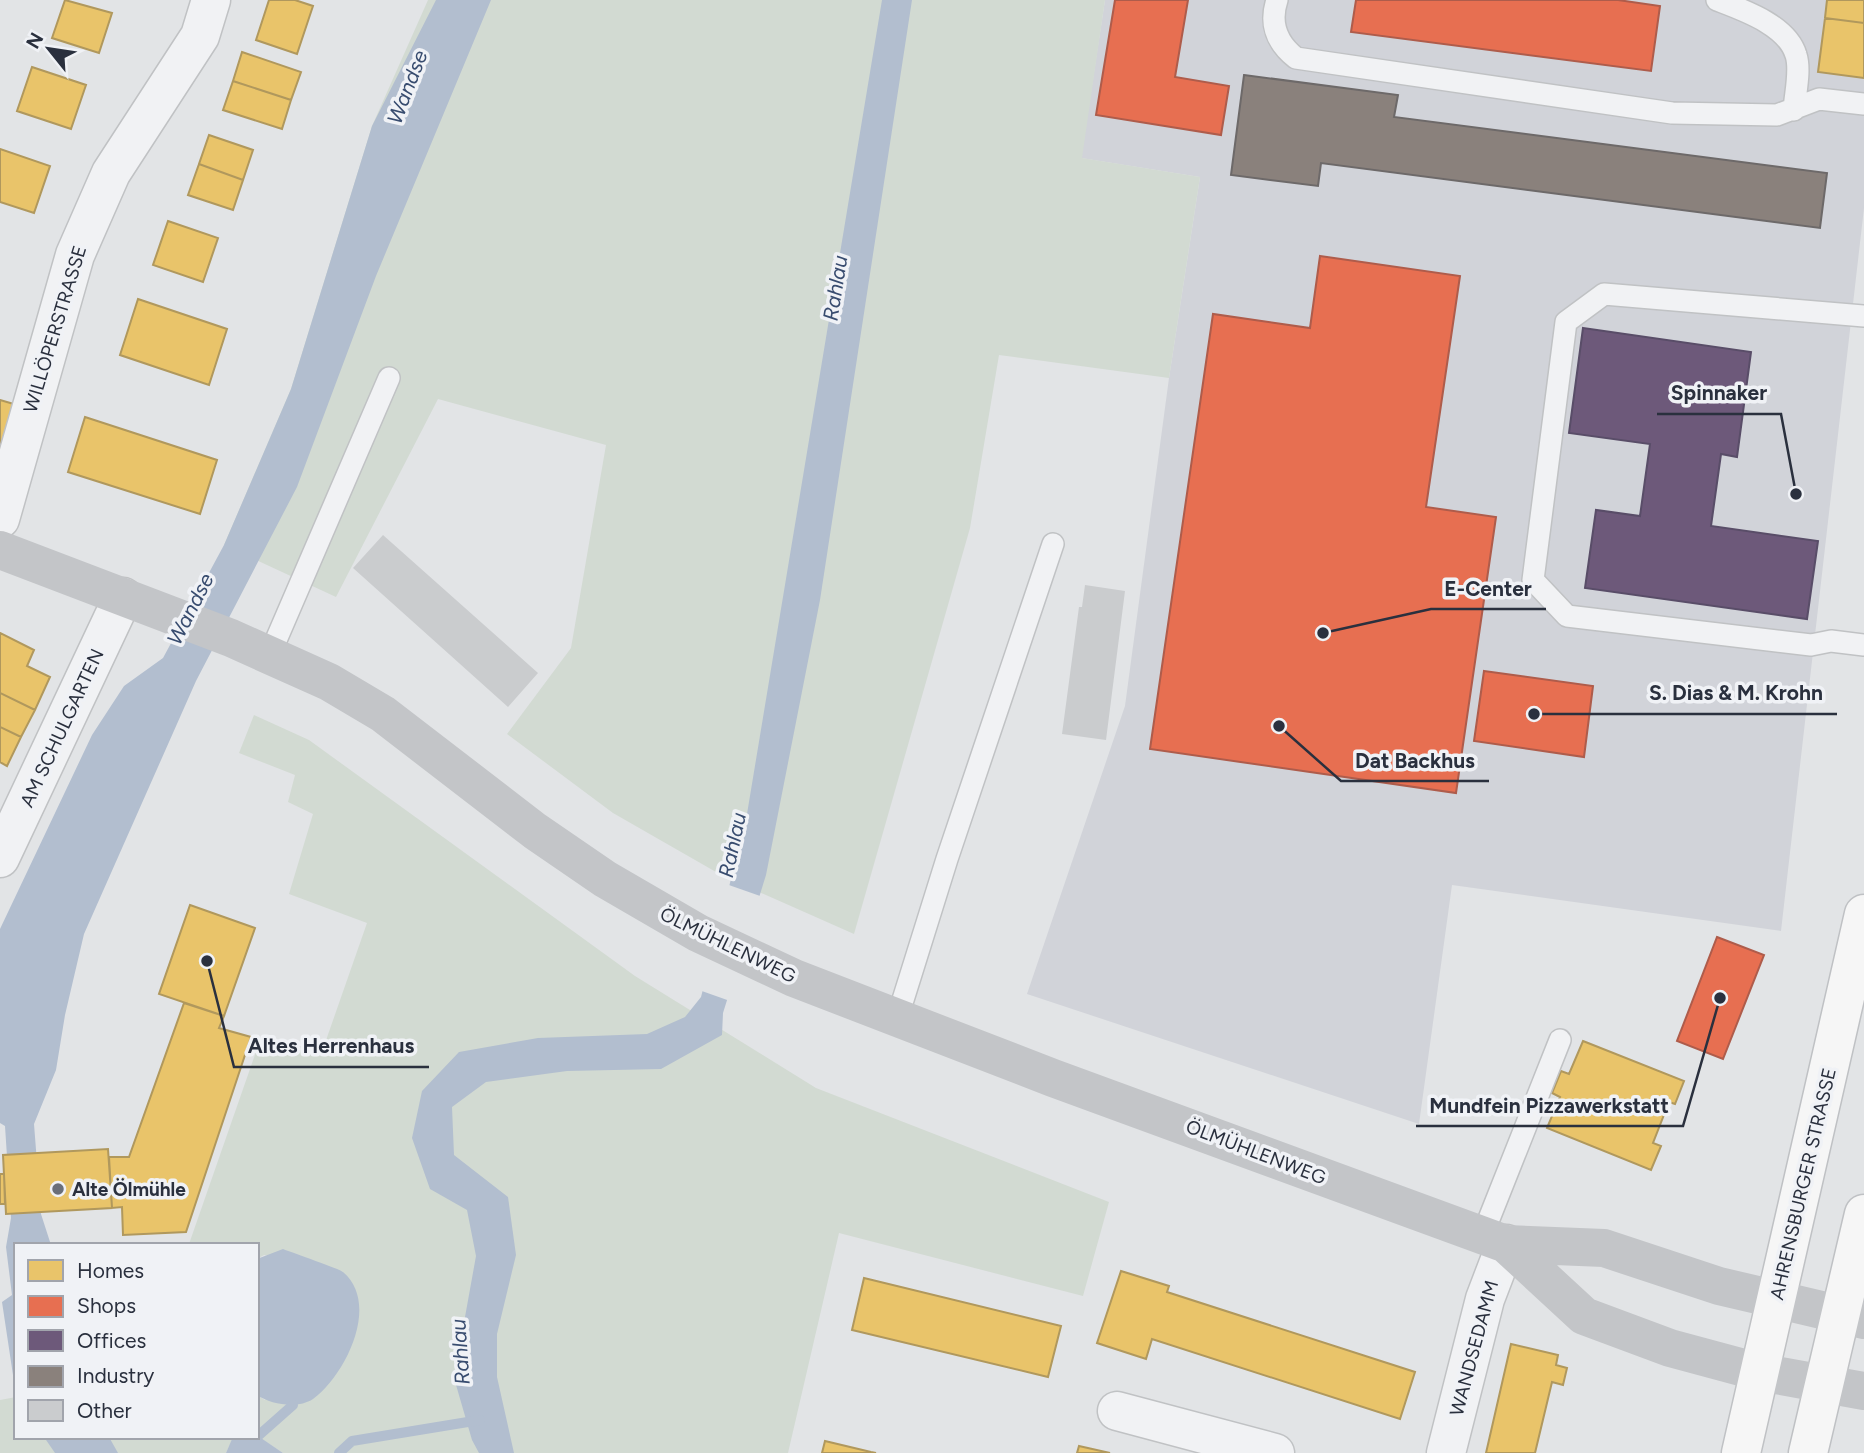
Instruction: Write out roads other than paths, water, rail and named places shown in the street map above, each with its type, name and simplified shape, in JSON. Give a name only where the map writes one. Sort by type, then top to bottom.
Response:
[{"type":"main road","name":"ÖLMÜHLENWEG","points":[[0,550],[270,654],[329,682],[383,714],[534,831],[605,879],[698,933],[756,962],[897,1018],[1495,1239],[1604,1248],[1719,1286],[1852,1318]]},
{"type":"main road","name":"AHRENSBURGER STRASSE","points":[[1741,1453],[1864,914]]},
{"type":"main road","points":[[1808,1453],[1825,1384],[1852,1318],[1864,1214]]},
{"type":"main road","name":"ÖLMÜHLENWEG","points":[[1495,1239],[1584,1316],[1670,1348],[1759,1372],[1864,1391]]},
{"type":"street","name":"WILLÖPERSTRASSE","points":[[0,519],[75,254],[111,173],[200,36],[211,0]]},
{"type":"street","name":"AM SCHULGARTEN","points":[[0,858],[123,597]]},
{"type":"street","name":"WANDSEDAMM","points":[[1446,1453],[1495,1239]]},
{"type":"street","points":[[1117,1411],[1275,1453]]},
{"type":"lane","points":[[1278,0],[1273,20],[1277,35],[1284,48],[1296,58],[1672,113],[1777,115],[1819,99],[1864,104]]},
{"type":"lane","points":[[1717,0],[1748,12],[1788,41],[1797,56],[1794,110]]},
{"type":"lane","points":[[1864,316],[1604,294],[1566,322],[1533,580],[1567,616],[1811,645],[1831,641],[1864,645]]},
{"type":"lane","points":[[270,654],[389,378]]},
{"type":"lane","points":[[897,1018],[947,859],[1054,544]]},
{"type":"lane","points":[[1495,1239],[1560,1040]]},
{"type":"water","name":"Wandse","points":[[436,0],[491,0],[376,276],[297,487],[196,681],[84,934],[65,1015],[56,1070],[34,1124],[41,1214],[50,1243],[14,1243],[14,1382],[2,1302],[12,1295],[6,1247],[11,1218],[5,1126],[0,1123],[0,929],[92,735],[124,686],[163,658],[224,545],[291,389],[372,126]]},
{"type":"water","name":"Rahlau","points":[[882,0],[912,0],[820,600],[766,875],[723,1013],[722,1035],[661,1069],[567,1071],[486,1082],[452,1107],[454,1155],[508,1197],[516,1255],[497,1334],[497,1377],[514,1453],[479,1453],[472,1440],[454,1378],[476,1256],[467,1210],[430,1189],[412,1138],[422,1091],[459,1052],[538,1038],[647,1034],[685,1017],[701,997],[746,820]]},
{"type":"water","points":[[283,1249],[343,1272],[354,1286],[359,1302],[359,1320],[347,1357],[325,1388],[307,1402],[293,1405],[277,1403],[259,1396],[259,1258]]},
{"type":"water","points":[[259,1437],[283,1453],[226,1453],[232,1439],[259,1439]]},
{"type":"water","points":[[45,1439],[110,1439],[118,1453],[55,1453]]},
{"type":"waterway","points":[[259,1435],[293,1405]]},
{"type":"waterway","points":[[339,1453],[352,1441],[480,1420]]},
{"type":"place","name":"Spinnaker","points":[[1796,494]]},
{"type":"place","name":"E-Center","points":[[1323,633]]},
{"type":"place","name":"S. Dias & M. Krohn","points":[[1534,714]]},
{"type":"place","name":"Dat Backhus","points":[[1279,726]]},
{"type":"place","name":"Altes Herrenhaus","points":[[207,961]]},
{"type":"place","name":"Mundfein Pizzawerkstatt","points":[[1720,998]]},
{"type":"place","name":"Alte Ölmühle","points":[[58,1189]]}]
